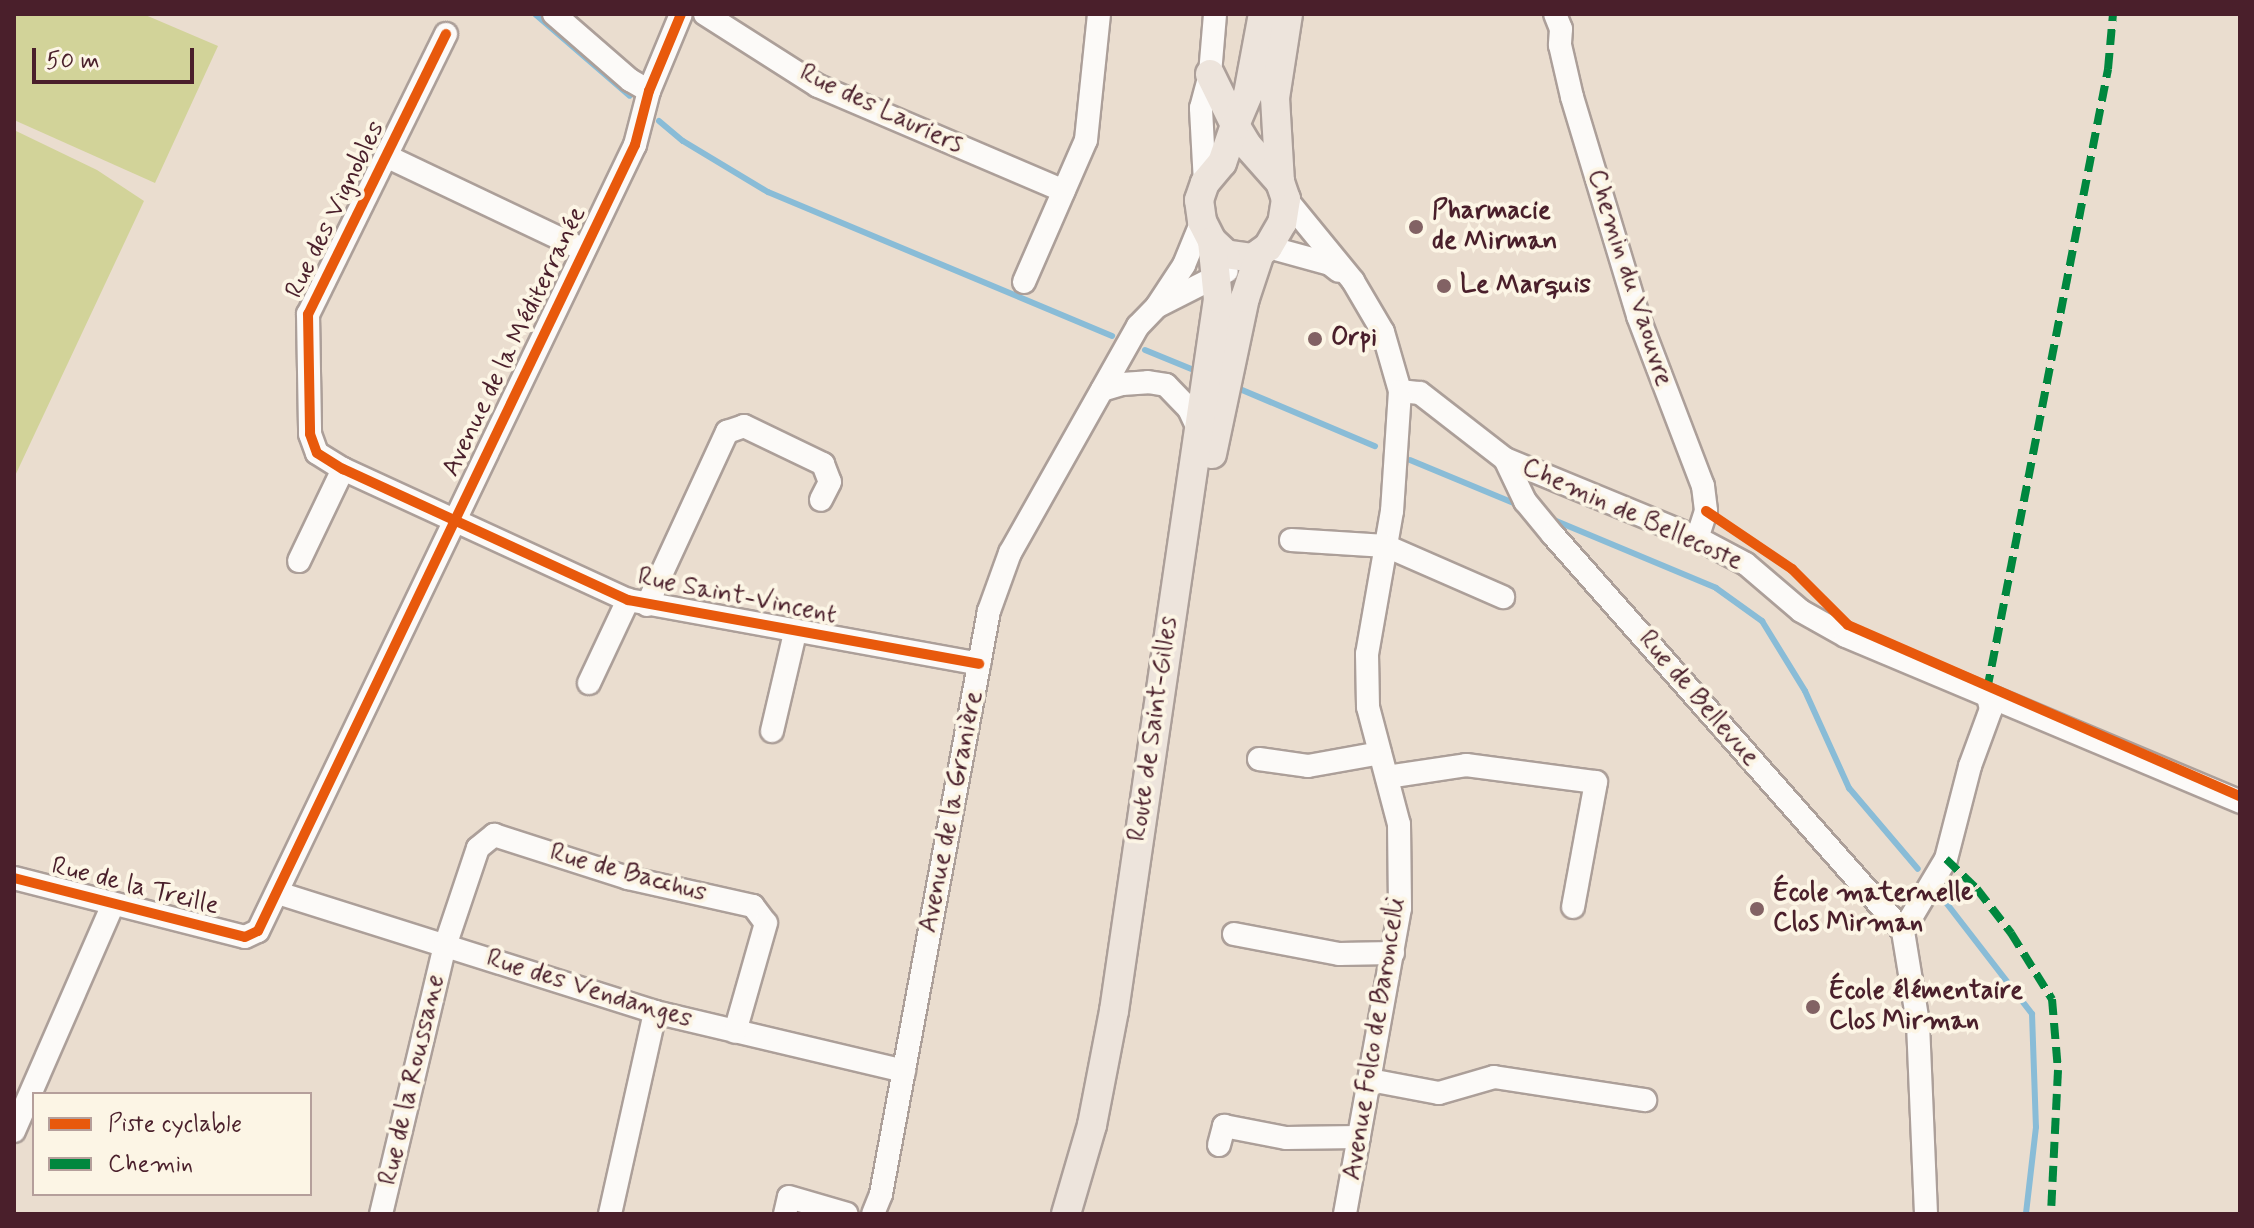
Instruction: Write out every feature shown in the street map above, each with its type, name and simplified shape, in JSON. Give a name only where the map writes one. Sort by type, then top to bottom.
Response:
[{"type":"main road","points":[[1263,14],[1248,94],[1199,200],[1207,231],[1226,254],[1260,252],[1282,223],[1275,98],[1288,14]]},
{"type":"main road","points":[[1210,74],[1235,125],[1279,184]]},
{"type":"main road","points":[[1213,173],[1255,165],[1279,184]]},
{"type":"main road","name":"Route de Saint-Gilles","points":[[1066,1214],[1092,1125],[1114,1011],[1218,299],[1207,231]]},
{"type":"main road","name":"Route de Saint-Gilles","points":[[1078,1214],[1101,1139],[1119,1055],[1207,477],[1245,298],[1260,252]]},
{"type":"street","points":[[554,14],[630,80],[649,91]]},
{"type":"street","name":"Avenue de la Méditerranée","points":[[245,937],[258,931],[278,893],[635,145],[649,91],[681,14]]},
{"type":"street","name":"Rue des Lauriers","points":[[705,14],[818,86],[1064,191]]},
{"type":"street","points":[[1024,282],[1086,140],[1099,14]]},
{"type":"street","points":[[1213,173],[1201,108],[1210,74],[1215,14]]},
{"type":"street","name":"Chemin du Vaouvre","points":[[1561,19],[1560,45],[1572,97],[1638,316],[1703,486],[1706,511],[1697,538]]},
{"type":"street","name":"Rue des Vignobles","points":[[446,34],[308,314],[310,434],[317,453],[343,469],[454,519]]},
{"type":"street","points":[[386,156],[584,250]]},
{"type":"street","points":[[1279,184],[1353,281],[1383,332],[1400,391]]},
{"type":"street","name":"Avenue de la Granière","points":[[873,1214],[881,1194],[989,611],[1010,553],[1138,326],[1157,306],[1207,231]]},
{"type":"street","points":[[1260,252],[1330,264],[1353,281]]},
{"type":"street","name":"Avenue de la Granière","points":[[1157,306],[1260,252]]},
{"type":"street","points":[[1102,390],[1122,384],[1166,385],[1189,409],[1198,428]]},
{"type":"street","name":"Chemin de Bellecoste","points":[[1400,391],[1420,393],[1505,459],[1697,538],[1746,564],[1801,611],[1846,636],[2240,802]]},
{"type":"street","name":"Avenue Folco de Baroncelli","points":[[1345,1214],[1400,908],[1399,824],[1368,707],[1367,654],[1392,511],[1400,391]]},
{"type":"street","points":[[589,683],[638,602],[727,432],[744,426],[823,464],[830,482],[821,500]]},
{"type":"street","name":"Rue de Bellevue","points":[[1505,459],[1525,501],[1553,535],[1903,931]]},
{"type":"street","points":[[299,561],[343,469]]},
{"type":"street","name":"Rue Saint-Vincent","points":[[454,519],[638,602],[795,633],[979,664]]},
{"type":"street","points":[[1291,540],[1386,546],[1503,597]]},
{"type":"street","points":[[772,731],[795,633]]},
{"type":"street","points":[[1926,1214],[1918,1023],[1903,931],[1946,859],[1970,766],[1991,709],[1988,697]]},
{"type":"street","points":[[1259,759],[1308,766],[1380,753]]},
{"type":"street","points":[[1387,777],[1466,765],[1596,782],[1573,907]]},
{"type":"street","name":"Rue de Bacchus","points":[[445,946],[478,848],[494,835],[628,878],[753,906],[766,923],[735,1032]]},
{"type":"street","name":"Rue de la Treille","points":[[14,878],[245,937]]},
{"type":"street","name":"Rue des Vendanges","points":[[278,893],[655,1012],[904,1071]]},
{"type":"street","points":[[14,1131],[113,904]]},
{"type":"street","points":[[1234,934],[1339,954],[1393,953]]},
{"type":"street","name":"Rue de la Roussane","points":[[381,1214],[445,946]]},
{"type":"street","points":[[610,1214],[655,1012]]},
{"type":"street","points":[[1370,1080],[1439,1093],[1494,1077],[1645,1100]]},
{"type":"street","points":[[1219,1145],[1224,1126],[1286,1138],[1359,1137]]},
{"type":"street","points":[[785,1214],[789,1197],[847,1214]]},
{"type":"green space","points":[[14,14],[143,14],[218,46],[155,183],[14,120]]},
{"type":"green space","points":[[14,130],[97,170],[144,201],[14,478]]},
{"type":"waterway","points":[[535,14],[630,96]]},
{"type":"waterway","points":[[659,121],[683,141],[768,192],[1112,336]]},
{"type":"waterway","points":[[1145,350],[1199,372]]},
{"type":"waterway","points":[[1235,387],[1375,446]]},
{"type":"waterway","points":[[1410,460],[1521,506]]},
{"type":"waterway","points":[[1549,518],[1716,588],[1762,621],[1805,691],[1849,788],[1918,869]]},
{"type":"waterway","points":[[1944,900],[2032,1014],[2036,1127],[2026,1214]]},
{"type":"marked path","points":[[1987,690],[2108,69],[2113,14]]},
{"type":"marked path","points":[[1946,859],[1977,889],[2011,933],[2052,999],[2058,1070],[2051,1214]]},
{"type":"cycle path","points":[[14,878],[245,937],[258,931],[635,145],[649,91],[681,14]]},
{"type":"cycle path","points":[[446,34],[308,314],[310,434],[317,453],[343,469],[628,600],[979,664]]},
{"type":"cycle path","points":[[1706,511],[1792,569],[1848,625],[2240,796]]},
{"type":"place","name":"Pharmacie de Mirman","points":[[1416,227]]},
{"type":"place","name":"Le Marquis","points":[[1444,286]]},
{"type":"place","name":"Orpi","points":[[1315,339]]},
{"type":"place","name":"École maternelle Clos Mirman","points":[[1757,909]]},
{"type":"place","name":"École élémentaire Clos Mirman","points":[[1813,1007]]}]
